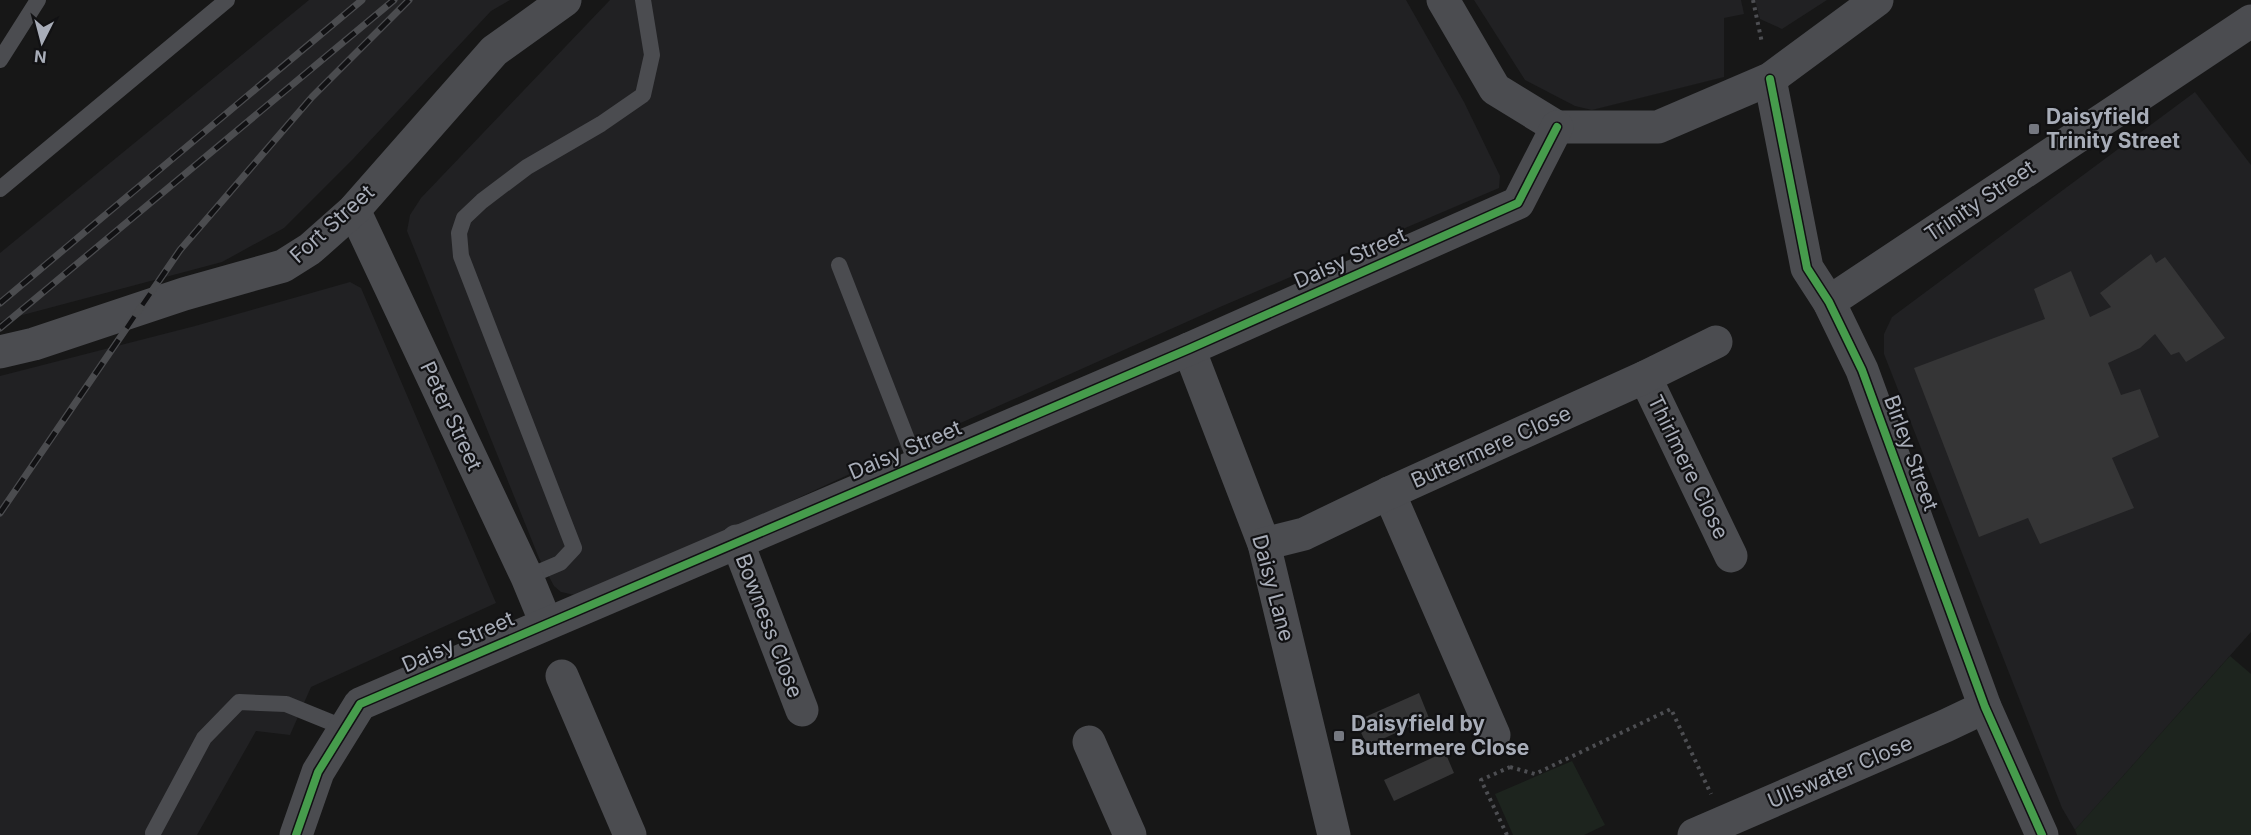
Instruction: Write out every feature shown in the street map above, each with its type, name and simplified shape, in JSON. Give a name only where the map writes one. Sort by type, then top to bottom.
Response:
[{"type":"street","name":"Fort Street","points":[[0,352],[34,344],[184,294],[284,266],[310,249],[354,210],[494,51],[565,0]]},
{"type":"street","points":[[1443,0],[1495,89],[1557,127],[1658,127],[1770,79],[1877,0]]},
{"type":"street","name":"Trinity Street","points":[[1829,302],[2251,21]]},
{"type":"street","name":"Birley Street","points":[[1770,79],[1808,268],[1829,302],[1862,370],[1985,707],[2042,835]]},
{"type":"street","name":"Daisy Street","points":[[296,835],[318,772],[360,704],[1189,349],[1518,203],[1557,127]]},
{"type":"street","name":"Peter Street","points":[[354,210],[527,577],[546,623]]},
{"type":"street","name":"Buttermere Close","points":[[1264,544],[1304,534],[1716,342]]},
{"type":"street","name":"Daisy Lane","points":[[1189,349],[1264,544],[1331,834]]},
{"type":"street","name":"Thirlmere Close","points":[[1644,377],[1731,556]]},
{"type":"street","points":[[1389,493],[1494,735]]},
{"type":"street","name":"Bowness Close","points":[[737,541],[802,710]]},
{"type":"street","points":[[562,676],[629,835]]},
{"type":"street","name":"Ullswater Close","points":[[1694,835],[1935,731],[1985,707]]},
{"type":"street","points":[[1089,742],[1130,835]]},
{"type":"lane","points":[[0,60],[38,0]]},
{"type":"lane","points":[[0,189],[227,0]]},
{"type":"lane","points":[[527,577],[560,563],[574,548],[461,256],[459,233],[464,218],[527,166],[601,124],[643,95],[652,55],[643,0]]},
{"type":"lane","points":[[839,265],[917,465]]},
{"type":"lane","points":[[153,833],[204,738],[239,702],[286,704],[345,728]]},
{"type":"path","points":[[1753,0],[1770,79]]},
{"type":"path","points":[[1507,835],[1481,780],[1510,767],[1535,774],[1671,709],[1724,822]]},
{"type":"path","points":[[1494,735],[1510,767]]},
{"type":"shaded area","points":[[309,0],[510,0],[491,11],[353,159],[284,228],[222,262],[0,321],[0,253]]},
{"type":"shaded area","points":[[610,0],[1406,0],[1464,102],[1500,176],[1499,188],[1220,307],[936,434],[591,594],[575,595],[561,592],[554,586],[539,558],[407,231],[410,215],[421,198]]},
{"type":"shaded area","points":[[1474,0],[1741,0],[1744,14],[1724,18],[1724,77],[1592,110],[1575,106],[1525,80]]},
{"type":"shaded area","points":[[1755,0],[1827,0],[1782,29],[1760,19]]},
{"type":"shaded area","points":[[2195,92],[2251,165],[2251,632],[2075,830],[2062,808],[1884,354],[1884,334],[1892,317]]},
{"type":"shaded area","points":[[350,282],[361,288],[496,603],[311,687],[290,735],[256,731],[197,835],[0,835],[0,376],[195,326]]},
{"type":"shaded area","points":[[2230,656],[2251,674],[2251,835],[2077,835],[2075,830]]},
{"type":"shaded area","points":[[1572,761],[1605,825],[1584,835],[1513,835],[1495,794]]},
{"type":"building","points":[[2151,254],[2156,263],[2165,257],[2225,338],[2186,362],[2179,352],[2171,355],[2155,334],[2140,348],[2108,363],[2121,395],[2140,389],[2159,437],[2112,458],[2134,508],[2040,544],[2028,518],[1979,537],[1914,368],[2045,319],[2034,289],[2071,271],[2090,317],[2111,307],[2100,293]]},
{"type":"building","points":[[1419,693],[1429,718],[1367,746],[1356,721]]},
{"type":"building","points":[[1445,752],[1454,773],[1394,801],[1384,780]]},
{"type":"railway","points":[[0,303],[362,0]]},
{"type":"railway","points":[[0,328],[394,0]]},
{"type":"railway","points":[[0,513],[180,250],[312,97],[409,0]]},
{"type":"cycle path","points":[[1770,79],[1807,268],[1829,302],[1862,370],[1985,707],[2042,835]]},
{"type":"cycle path","points":[[296,835],[318,772],[360,704],[1189,349],[1518,203],[1557,127]]},
{"type":"place","name":"Daisyfield Trinity Street","points":[[2034,129]]},
{"type":"place","name":"Daisyfield by Buttermere Close","points":[[1339,736]]}]
